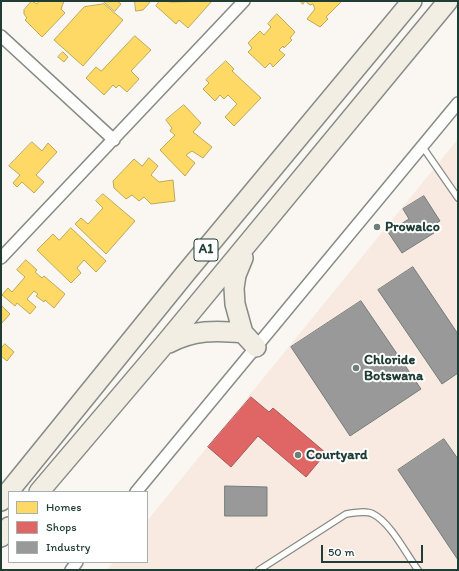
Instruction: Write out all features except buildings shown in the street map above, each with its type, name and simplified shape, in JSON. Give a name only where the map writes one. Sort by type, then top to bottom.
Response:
[{"type":"highway","name":"A1","points":[[9,491],[185,274],[412,1]]},
{"type":"highway","name":"A1","points":[[40,491],[263,226],[448,1]]},
{"type":"highway","points":[[256,347],[243,333],[235,304],[234,288],[236,275],[243,258],[263,226]]},
{"type":"highway","points":[[163,346],[192,333],[222,330],[243,333]]},
{"type":"highway","name":"A1","points":[[1,501],[8,492]]},
{"type":"highway","points":[[1,537],[8,528]]},
{"type":"street","points":[[1,258],[244,1]]},
{"type":"street","points":[[1,36],[114,140]]},
{"type":"street","points":[[137,491],[458,103]]},
{"type":"lane","points":[[422,146],[458,198]]},
{"type":"lane","points":[[259,570],[346,514],[360,512],[373,513],[385,523],[418,570]]},
{"type":"shaded area","points":[[458,139],[458,570],[107,570],[112,563],[148,563],[148,520]]},
{"type":"place","name":"Prowalco","points":[[377,227]]},
{"type":"place","name":"Chloride Botswana","points":[[356,368]]},
{"type":"place","name":"Courtyard","points":[[298,455]]}]
